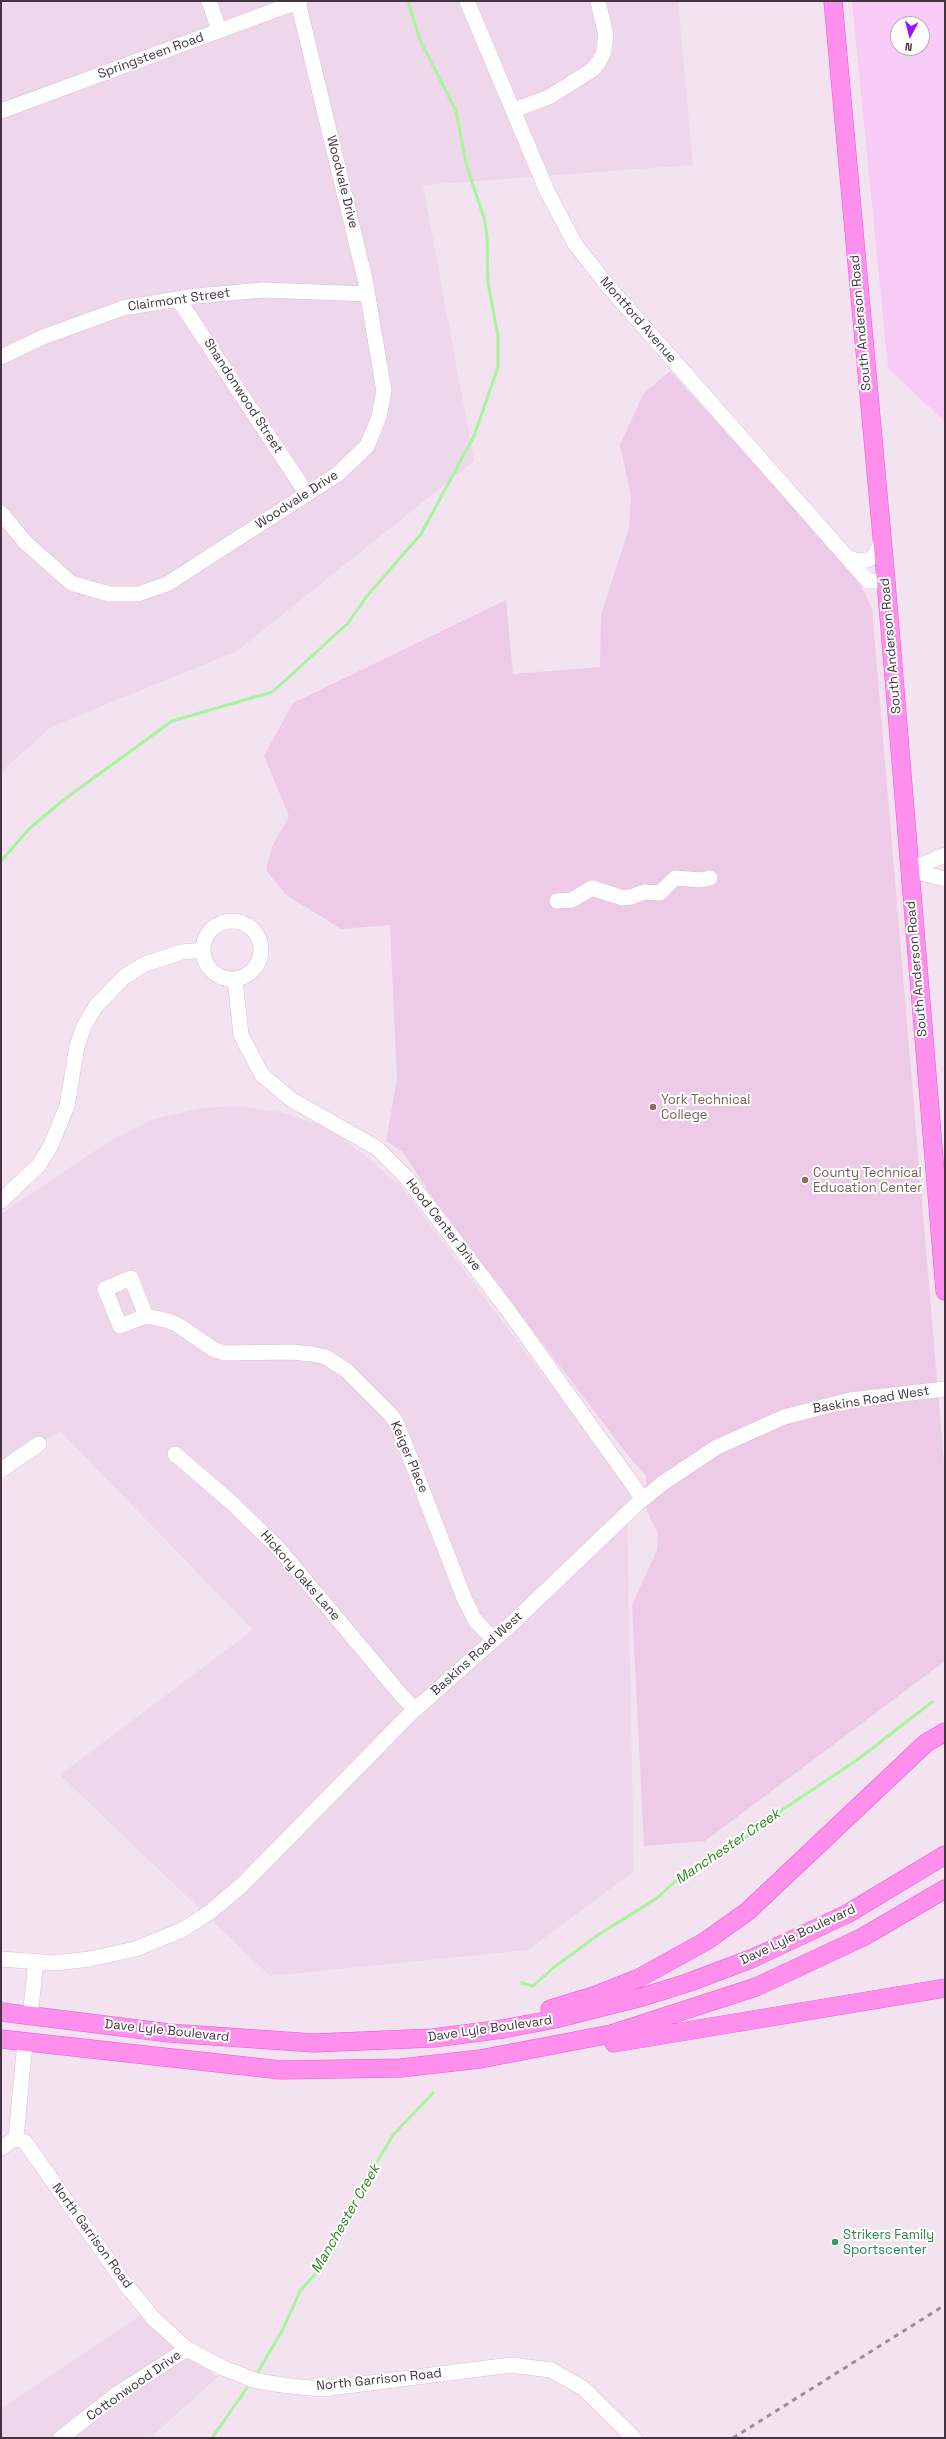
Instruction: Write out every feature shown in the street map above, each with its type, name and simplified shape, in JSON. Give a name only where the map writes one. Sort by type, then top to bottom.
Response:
[{"type":"main road","name":"South Anderson Road","points":[[833,1],[881,543],[886,581],[945,1291]]},
{"type":"main road","points":[[358,2042],[427,2032],[544,2010],[602,1993],[666,1965],[706,1941],[748,1911],[926,1743],[945,1721]]},
{"type":"main road","points":[[926,1743],[945,1732]]},
{"type":"main road","name":"Dave Lyle Boulevard","points":[[1,2012],[169,2033],[273,2042],[358,2042],[446,2037],[527,2025],[596,2010],[687,1983],[751,1959],[822,1927],[895,1887],[945,1855]]},
{"type":"main road","name":"Dave Lyle Boulevard","points":[[1,2039],[281,2070],[401,2068],[480,2059],[611,2034],[756,1986],[863,1937],[945,1889]]},
{"type":"main road","points":[[480,2059],[599,2046],[945,1988]]},
{"type":"street","points":[[209,1],[219,30]]},
{"type":"street","name":"Springsteen Road","points":[[1,111],[299,1]]},
{"type":"street","name":"Woodvale Drive","points":[[1,513],[25,542],[71,583],[109,594],[138,594],[167,584],[338,474],[367,446],[379,417],[384,391],[367,294],[299,1]]},
{"type":"street","name":"Montford Avenue","points":[[467,1],[547,191],[575,244],[607,285],[868,581],[886,581]]},
{"type":"street","points":[[514,110],[549,97],[592,70],[599,62],[603,54],[606,36],[598,1]]},
{"type":"street","name":"Clairmont Street","points":[[1,358],[43,338],[123,308],[178,299],[264,290],[367,294]]},
{"type":"street","name":"Shandonwood Street","points":[[178,299],[307,494]]},
{"type":"street","points":[[845,556],[856,561],[868,560],[875,556],[881,543]]},
{"type":"street","points":[[909,870],[945,854]]},
{"type":"street","points":[[909,870],[945,879]]},
{"type":"street","points":[[557,901],[572,900],[592,888],[623,898],[631,897],[644,892],[660,894],[675,878],[700,880],[710,878]]},
{"type":"street","points":[[223,922],[242,923],[251,928],[257,935],[261,944],[260,959],[252,972],[235,980],[225,979],[208,968],[202,950],[208,933],[223,922]]},
{"type":"street","points":[[1,1201],[39,1165],[51,1145],[67,1106],[78,1046],[84,1026],[96,1006],[124,977],[145,964],[182,952],[202,950]]},
{"type":"street","name":"Hood Center Drive","points":[[235,980],[241,1035],[262,1075],[292,1100],[377,1148],[407,1178],[510,1313],[643,1499]]},
{"type":"street","name":"Keiger Place","points":[[146,1316],[169,1321],[178,1325],[203,1344],[224,1352],[292,1352],[312,1354],[326,1357],[348,1370],[392,1415],[398,1424],[464,1598],[475,1620],[494,1640]]},
{"type":"street","name":"Baskins Road West","points":[[1,1959],[55,1963],[90,1959],[135,1949],[182,1930],[210,1912],[243,1884],[415,1709],[494,1640],[643,1499],[662,1483],[717,1447],[784,1417],[850,1400],[945,1389]]},
{"type":"street","points":[[1,1470],[39,1444]]},
{"type":"street","name":"Hickory Oaks Lane","points":[[175,1454],[232,1503],[279,1549],[401,1695],[415,1709]]},
{"type":"street","points":[[30,2016],[36,1962]]},
{"type":"street","points":[[1,2148],[16,2138],[25,2042]]},
{"type":"street","name":"North Garrison Road","points":[[16,2138],[25,2142],[131,2291],[154,2319],[187,2348],[223,2368],[257,2380],[289,2386],[322,2388],[511,2365],[551,2370],[583,2388],[634,2438]]},
{"type":"street","name":"Cottonwood Drive","points":[[61,2438],[117,2394],[187,2348]]},
{"type":"shaded area","points":[[1,1],[678,1],[693,165],[423,185],[474,461],[237,651],[51,727],[1,772]]},
{"type":"shaded area","points":[[852,1],[945,1],[945,422],[888,368]]},
{"type":"shaded area","name":"York Technical College","points":[[670,371],[821,536],[861,586],[872,608],[945,1475],[945,1661],[705,1841],[644,1846],[632,1605],[657,1550],[658,1534],[647,1511],[646,1476],[627,1454],[430,1194],[403,1152],[386,1141],[397,1079],[390,925],[341,929],[285,894],[266,870],[272,847],[289,816],[264,756],[293,703],[506,600],[513,674],[600,667],[601,615],[629,528],[631,496],[620,445],[643,394]]},
{"type":"shaded area","points":[[241,1106],[285,1113],[327,1128],[366,1156],[401,1186],[632,1494],[627,1513],[634,1871],[528,1950],[270,1976],[60,1775],[253,1630],[60,1431],[1,1470],[1,1214],[108,1142],[154,1119],[201,1108]]},
{"type":"shaded area","points":[[141,2315],[218,2377],[150,2438],[1,2438],[1,2409]]},
{"type":"waterway","points":[[1,861],[29,829],[62,801],[172,721],[272,692],[289,677],[348,623],[367,596],[421,534],[474,436],[498,367],[498,336],[488,283],[487,236],[484,218],[466,164],[456,111],[420,40],[408,1]]},
{"type":"waterway","name":"Manchester Creek","points":[[522,1983],[533,1986],[553,1968],[598,1935],[657,1898],[682,1875],[759,1829],[782,1810],[857,1760],[932,1702]]},
{"type":"waterway","name":"Manchester Creek","points":[[258,2372],[283,2329],[300,2291],[316,2273],[353,2203],[393,2135],[433,2093]]},
{"type":"waterway","name":"Manchester Creek","points":[[212,2438],[247,2388]]},
{"type":"railway","points":[[733,2438],[945,2305]]},
{"type":"place","name":"York Technical College","points":[[653,1107]]},
{"type":"place","name":"County Technical Education Center","points":[[805,1180]]},
{"type":"place","name":"Strikers Family Sportscenter","points":[[835,2242]]}]
